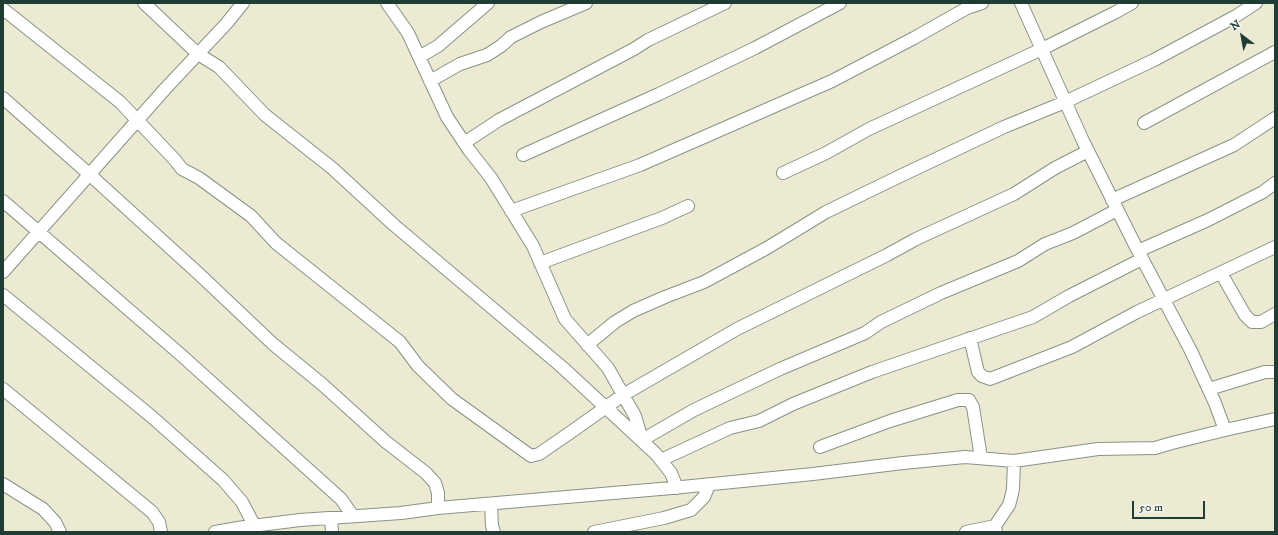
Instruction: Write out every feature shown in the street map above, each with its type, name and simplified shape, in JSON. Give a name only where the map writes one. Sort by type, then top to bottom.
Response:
[{"type":"street","points":[[144,3],[198,54],[220,67],[265,115],[332,168],[394,225],[562,367],[656,454],[671,474],[677,488]]},
{"type":"street","points":[[3,272],[137,120],[226,24],[243,3]]},
{"type":"street","points":[[419,57],[438,46],[488,3]]},
{"type":"street","points":[[430,81],[460,64],[487,55],[511,37],[586,3]]},
{"type":"street","points":[[464,143],[499,120],[648,40],[725,3]]},
{"type":"street","points":[[523,155],[659,94],[755,48],[840,3]]},
{"type":"street","points":[[511,211],[640,165],[832,81],[968,8],[982,3]]},
{"type":"street","points":[[1021,3],[1088,151],[1140,255],[1191,351],[1225,430]]},
{"type":"street","points":[[783,173],[826,153],[869,129],[1042,49],[1132,3]]},
{"type":"street","points":[[587,345],[615,322],[633,311],[664,297],[704,282],[767,248],[826,212],[1004,127],[1066,102],[1154,60],[1236,16],[1256,3]]},
{"type":"street","points":[[393,5],[408,33],[446,117],[491,178],[533,246],[565,319],[608,368],[635,416],[642,440]]},
{"type":"street","points":[[3,9],[120,102],[182,169],[199,178],[251,216],[276,243],[400,342],[418,366],[452,399],[531,456],[539,454],[623,395],[737,329],[887,255],[916,239],[1014,194],[1055,168],[1088,151]]},
{"type":"street","points":[[1144,123],[1275,52]]},
{"type":"street","points":[[3,98],[89,174],[273,344],[323,385],[386,442],[426,473],[435,483],[438,494],[438,508]]},
{"type":"street","points":[[642,440],[694,410],[780,369],[865,333],[881,322],[941,293],[1018,261],[1045,244],[1073,233],[1115,205],[1234,145],[1275,118]]},
{"type":"street","points":[[661,460],[730,428],[759,421],[793,404],[872,372],[1033,317],[1140,255],[1263,192],[1275,183]]},
{"type":"street","points":[[3,201],[180,354],[341,499],[353,516]]},
{"type":"street","points":[[540,263],[662,218],[688,206]]},
{"type":"street","points":[[970,338],[978,372],[982,376],[990,379],[1072,347],[1137,312],[1275,247]]},
{"type":"street","points":[[1220,273],[1245,316],[1252,322],[1261,322],[1275,314]]},
{"type":"street","points":[[3,295],[152,417],[223,480],[242,502],[254,526]]},
{"type":"street","points":[[1209,390],[1265,372],[1275,372]]},
{"type":"street","points":[[3,388],[152,512],[159,522],[161,532]]},
{"type":"street","points":[[820,447],[890,421],[958,400],[969,400],[973,407],[981,458]]},
{"type":"street","points":[[215,532],[300,520],[401,513],[438,508],[709,485],[965,457],[1014,461],[1098,449],[1155,448],[1275,419]]},
{"type":"street","points":[[966,532],[996,529],[1009,505],[1011,498],[1013,489],[1014,461]]},
{"type":"street","points":[[3,484],[43,509],[55,522],[60,532]]},
{"type":"street","points":[[594,532],[664,518],[691,510],[704,496],[709,485]]},
{"type":"street","points":[[491,504],[492,526],[494,532]]},
{"type":"street","points":[[331,518],[332,532]]}]
